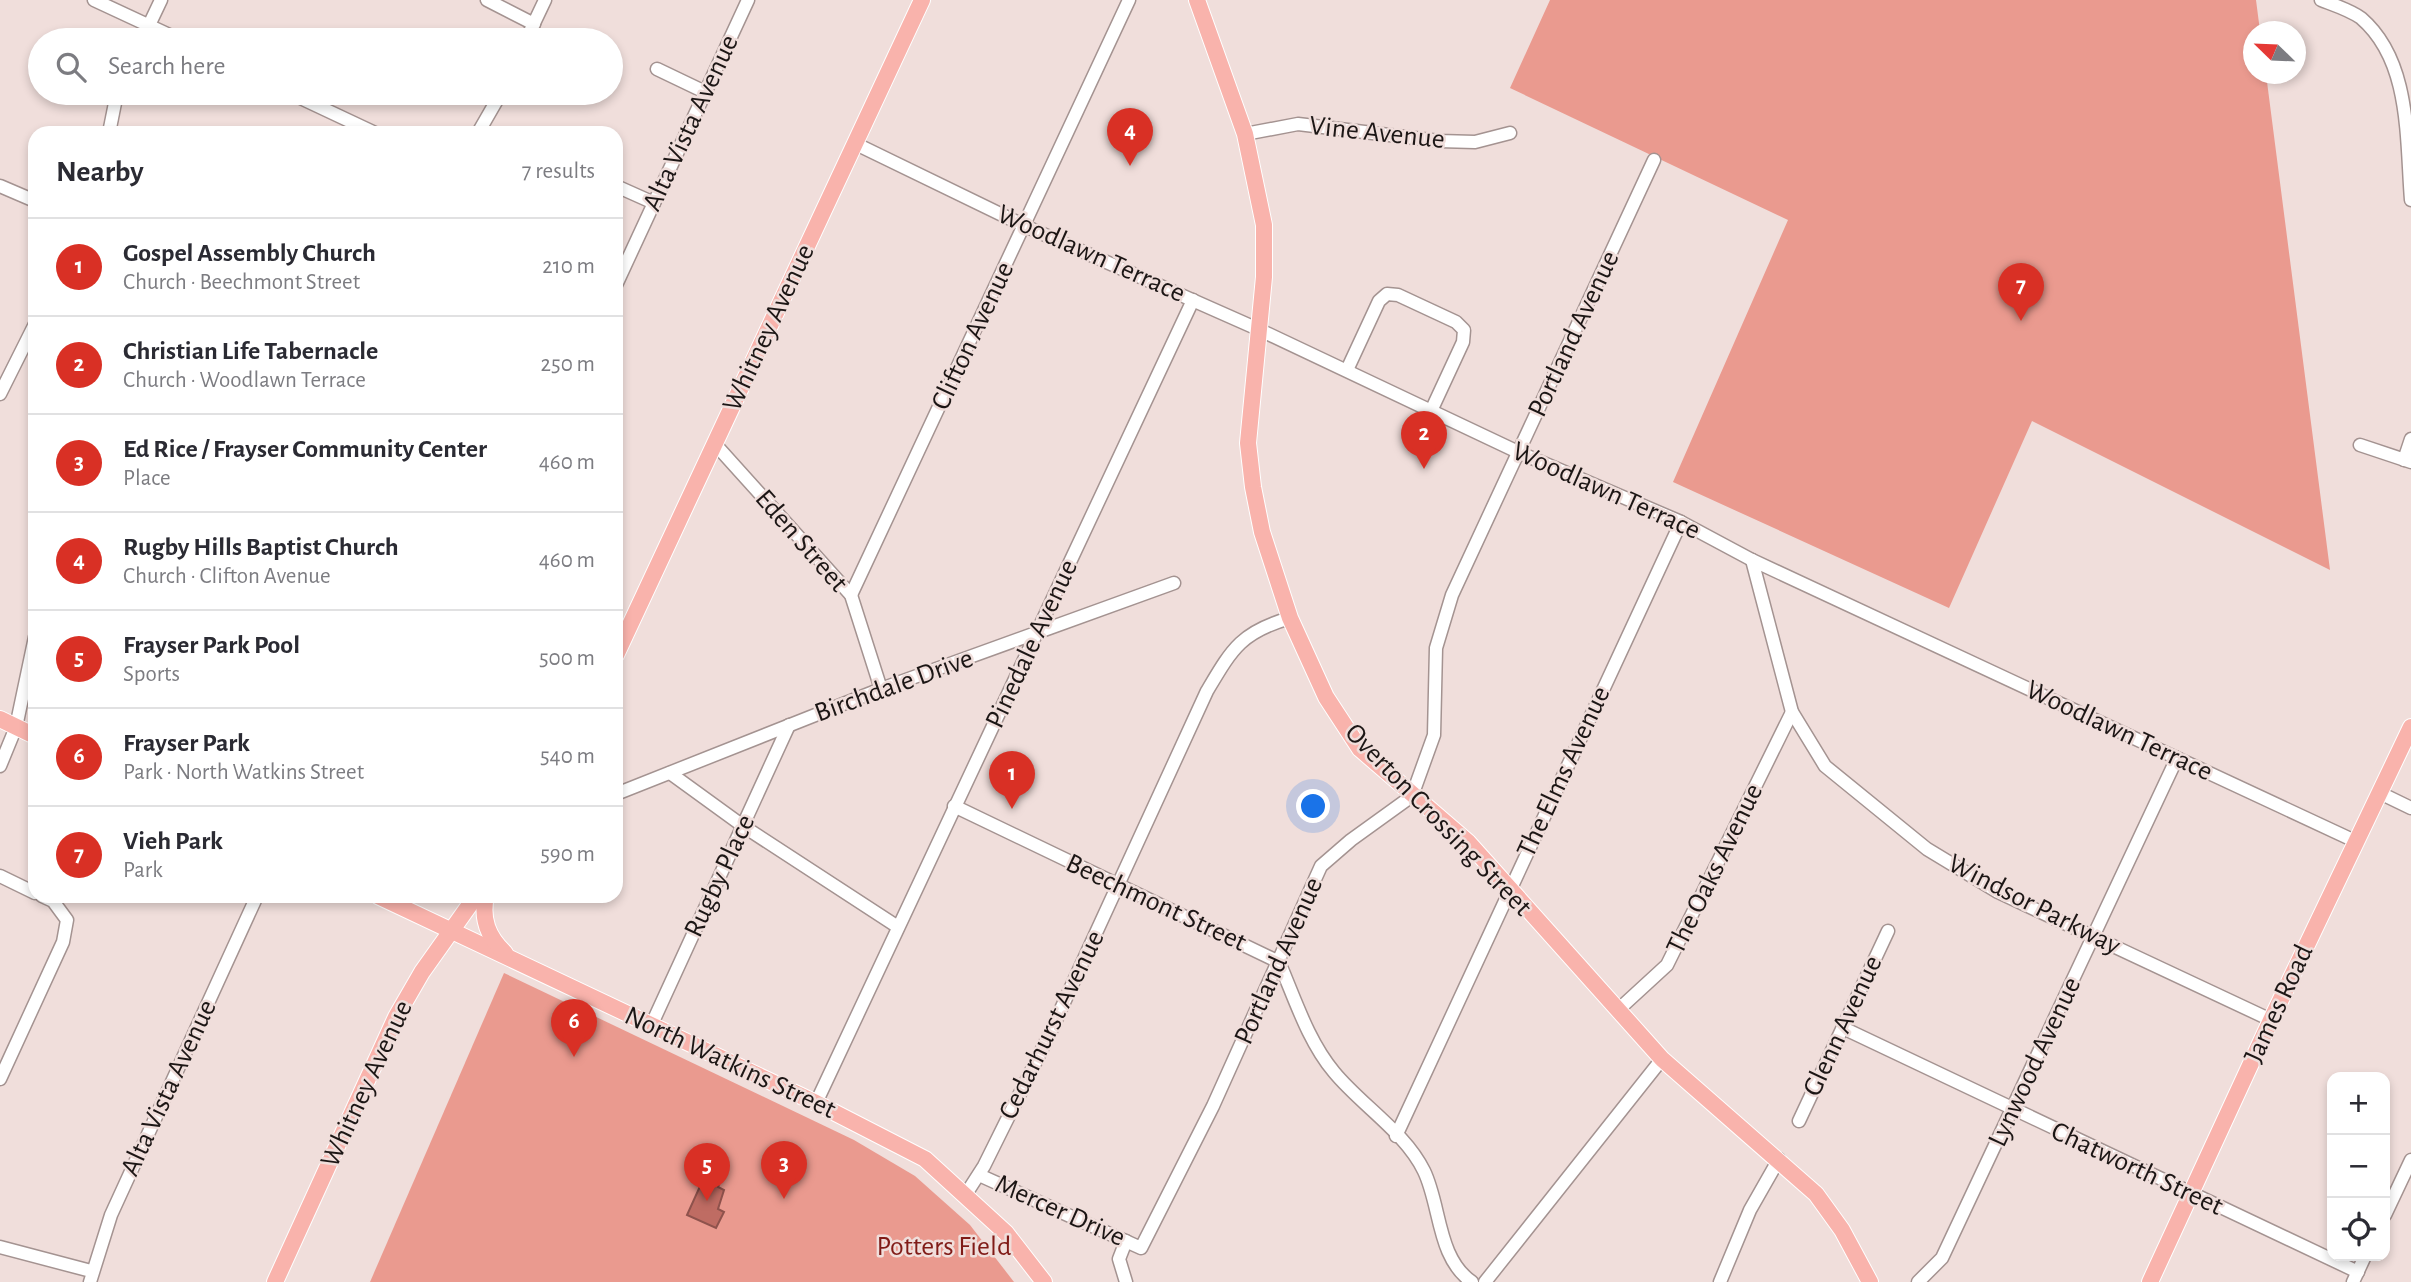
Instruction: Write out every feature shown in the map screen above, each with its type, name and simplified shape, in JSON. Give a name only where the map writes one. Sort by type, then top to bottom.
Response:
[{"type":"main road","name":"Whitney Avenue","points":[[623,640],[922,0]]},
{"type":"main road","name":"Overton Crossing Street","points":[[1197,0],[1245,134],[1257,181],[1264,225],[1260,330],[1248,443],[1262,532],[1290,618],[1311,668],[1341,722],[1360,749],[1468,842],[1662,1059],[1722,1114],[1779,1158],[1829,1211],[1870,1282]]},
{"type":"main road","points":[[0,719],[28,733]]},
{"type":"main road","name":"James Road","points":[[2150,1282],[2270,1020],[2411,727]]},
{"type":"main road","name":"North Watkins Street","points":[[392,903],[816,1102],[925,1159],[967,1194],[1006,1233],[1045,1282]]},
{"type":"main road","name":"Whitney Avenue","points":[[275,1282],[396,1017],[471,903]]},
{"type":"main road","points":[[486,903],[486,928],[493,942],[511,960]]},
{"type":"street","points":[[94,0],[155,28]]},
{"type":"street","points":[[148,28],[161,0]]},
{"type":"street","points":[[487,0],[534,24]]},
{"type":"street","points":[[532,28],[545,0]]},
{"type":"street","name":"Alta Vista Avenue","points":[[623,269],[748,0]]},
{"type":"street","name":"Clifton Avenue","points":[[851,595],[1129,0]]},
{"type":"street","points":[[2321,0],[2361,17],[2386,47],[2398,67],[2405,90],[2411,200]]},
{"type":"street","points":[[656,69],[705,92]]},
{"type":"street","points":[[110,126],[114,105]]},
{"type":"street","points":[[316,105],[360,126]]},
{"type":"street","points":[[482,126],[493,105]]},
{"type":"street","name":"Vine Avenue","points":[[1245,134],[1298,124],[1439,141],[1475,142],[1510,133]]},
{"type":"street","name":"Woodlawn Terrace","points":[[854,143],[1025,226],[1260,330],[1518,452],[1681,522],[1752,560],[2357,842]]},
{"type":"street","name":"Portland Avenue","points":[[1141,1248],[1213,1106],[1321,866],[1351,840],[1412,796],[1434,736],[1436,648],[1441,625],[1654,160]]},
{"type":"street","points":[[0,186],[28,198]]},
{"type":"street","points":[[623,189],[653,203]]},
{"type":"street","points":[[1347,370],[1379,301],[1387,294],[1398,295],[1456,322],[1464,330],[1463,342],[1431,411]]},
{"type":"street","name":"Pinedale Avenue","points":[[816,1102],[1193,300]]},
{"type":"street","points":[[0,394],[28,338]]},
{"type":"street","points":[[2360,445],[2408,461],[2411,439]]},
{"type":"street","name":"Eden Street","points":[[715,444],[851,595],[881,689]]},
{"type":"street","name":"The Elms Avenue","points":[[1396,1136],[1681,522]]},
{"type":"street","name":"Windsor Parkway","points":[[1752,560],[1792,712],[1825,766],[1927,849],[1998,892],[2270,1020]]},
{"type":"street","name":"Birchdale Drive","points":[[623,791],[881,689],[1174,583]]},
{"type":"street","name":"Cedarhurst Avenue","points":[[967,1194],[1050,1033],[1207,691],[1227,657],[1241,641],[1261,626],[1290,618]]},
{"type":"street","points":[[0,766],[16,727],[28,670]]},
{"type":"street","name":"The Oaks Avenue","points":[[1618,1010],[1667,965],[1792,712]]},
{"type":"street","name":"Rugby Place","points":[[651,1026],[789,725]]},
{"type":"street","name":"Lynwood Avenue","points":[[1918,1282],[1942,1258],[2177,758]]},
{"type":"street","points":[[670,773],[743,826],[898,927]]},
{"type":"street","points":[[2380,793],[2411,808]]},
{"type":"street","name":"Beechmont Street","points":[[954,806],[1279,962],[1319,1051],[1334,1072],[1396,1136],[1423,1169],[1453,1263],[1472,1282]]},
{"type":"street","points":[[0,876],[28,890]]},
{"type":"street","points":[[0,1079],[63,942],[67,920],[54,903]]},
{"type":"street","name":"Alta Vista Avenue","points":[[90,1277],[111,1215],[254,903]]},
{"type":"street","name":"Glenn Avenue","points":[[1799,1121],[1888,930]]},
{"type":"street","name":"Chatworth Street","points":[[1843,1028],[2190,1194],[2355,1277]]},
{"type":"street","points":[[1485,1282],[1662,1059]]},
{"type":"street","points":[[1720,1282],[1750,1210],[1779,1158]]},
{"type":"street","points":[[2390,1204],[2411,1160]]},
{"type":"street","name":"Mercer Drive","points":[[979,1175],[1141,1248]]},
{"type":"street","points":[[1126,1241],[1119,1259],[1126,1282]]},
{"type":"street","points":[[0,1247],[90,1277]]},
{"type":"street","points":[[2355,1277],[2363,1261]]},
{"type":"green space","points":[[1550,0],[2256,0],[2259,21],[2243,21],[2243,84],[2267,84],[2330,570],[2032,421],[1949,608],[1673,482],[1788,220],[1510,88]]},
{"type":"green space","name":"Potters Field","points":[[504,973],[854,1140],[915,1176],[970,1225],[1014,1282],[370,1282]]},
{"type":"shaded area","points":[[706,1173],[721,1179],[718,1187],[724,1190],[718,1209],[724,1212],[716,1228],[687,1215]]},
{"type":"place","name":"Rugby Hills Baptist Church","points":[[1130,166]]},
{"type":"place","name":"Vieh Park","points":[[2021,321]]},
{"type":"place","name":"Christian Life Tabernacle","points":[[1424,469]]},
{"type":"place","name":"Gospel Assembly Church","points":[[1012,809]]},
{"type":"place","name":"Frayser Park","points":[[574,1057]]},
{"type":"place","name":"Ed Rice / Frayser Community Center","points":[[784,1199]]},
{"type":"place","name":"Frayser Park Pool","points":[[707,1201]]}]
